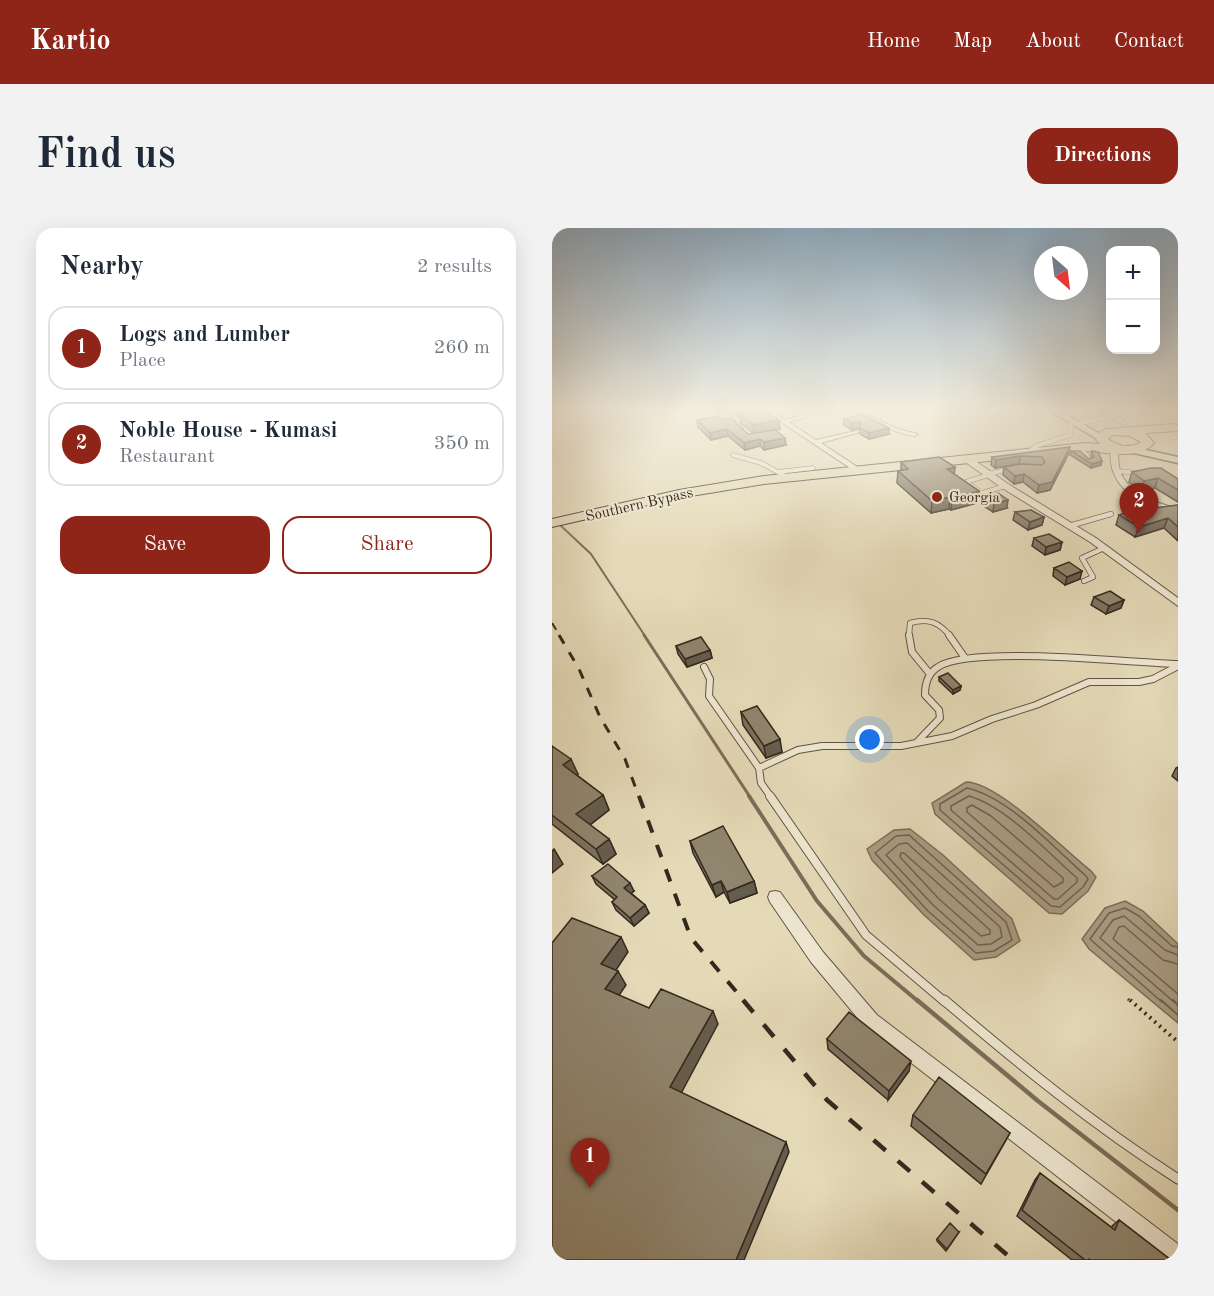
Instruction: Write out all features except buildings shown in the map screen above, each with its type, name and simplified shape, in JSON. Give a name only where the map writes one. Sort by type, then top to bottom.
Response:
[{"type":"highway","name":"Southern Bypass","points":[[552,523],[689,492],[783,475],[995,456]]},
{"type":"main road","points":[[1166,456],[1178,460]]},
{"type":"street","points":[[835,456],[856,470]]},
{"type":"street","points":[[1120,456],[1116,471],[1121,481],[1155,504],[1178,510]]},
{"type":"street","points":[[967,459],[1005,486],[1104,548],[1178,603]]},
{"type":"street","points":[[775,897],[817,957],[871,1020],[1178,1257]]},
{"type":"lane","points":[[737,456],[756,461],[783,475],[813,468]]},
{"type":"lane","points":[[1005,486],[982,493],[966,482],[987,474],[1019,468]]},
{"type":"lane","points":[[1116,471],[1151,474]]},
{"type":"lane","points":[[1069,525],[1111,514]]},
{"type":"lane","points":[[1084,581],[1093,577],[1082,558],[1104,548]]},
{"type":"lane","points":[[930,674],[914,659],[908,633],[910,623],[920,619],[933,620],[943,626],[964,658]]},
{"type":"lane","points":[[917,742],[940,718],[939,710],[924,695],[925,684],[930,674],[940,665],[964,658],[1077,658],[1134,664],[1178,665]]},
{"type":"lane","points":[[759,768],[798,750],[822,747],[901,746],[952,736],[992,718],[1036,705],[1089,682],[1139,682],[1154,679],[1178,665]]},
{"type":"lane","points":[[704,667],[710,679],[709,696],[759,768],[761,783],[866,935],[1025,1069],[1139,1154],[1178,1179]]},
{"type":"path","points":[[1128,999],[1178,1042]]},
{"type":"water","points":[[966,782],[979,785],[1012,804],[1091,871],[1096,877],[1088,891],[1062,914],[1049,913],[935,814],[932,803]]},
{"type":"water","points":[[910,829],[943,855],[1012,919],[1020,941],[996,957],[974,960],[924,915],[872,860],[867,849],[894,830]]},
{"type":"water","points":[[1125,901],[1143,911],[1178,944],[1178,1023],[1089,949],[1082,939],[1105,908]]},
{"type":"waterway","points":[[559,524],[591,554],[645,636]]},
{"type":"waterway","points":[[644,635],[750,797]]},
{"type":"waterway","points":[[749,796],[817,901],[864,956],[919,1002]]},
{"type":"waterway","points":[[917,1000],[1038,1101],[1178,1210]]},
{"type":"railway","points":[[552,623],[560,636]]},
{"type":"railway","points":[[559,635],[579,669],[600,717],[625,759],[639,797]]},
{"type":"railway","points":[[639,796],[691,938],[745,1002]]},
{"type":"railway","points":[[743,1000],[827,1100],[1013,1260]]},
{"type":"place","name":"Georgia","points":[[937,497]]},
{"type":"place","name":"Noble House - Kumasi","points":[[1139,533]]},
{"type":"place","name":"Logs and Lumber","points":[[590,1188]]}]
